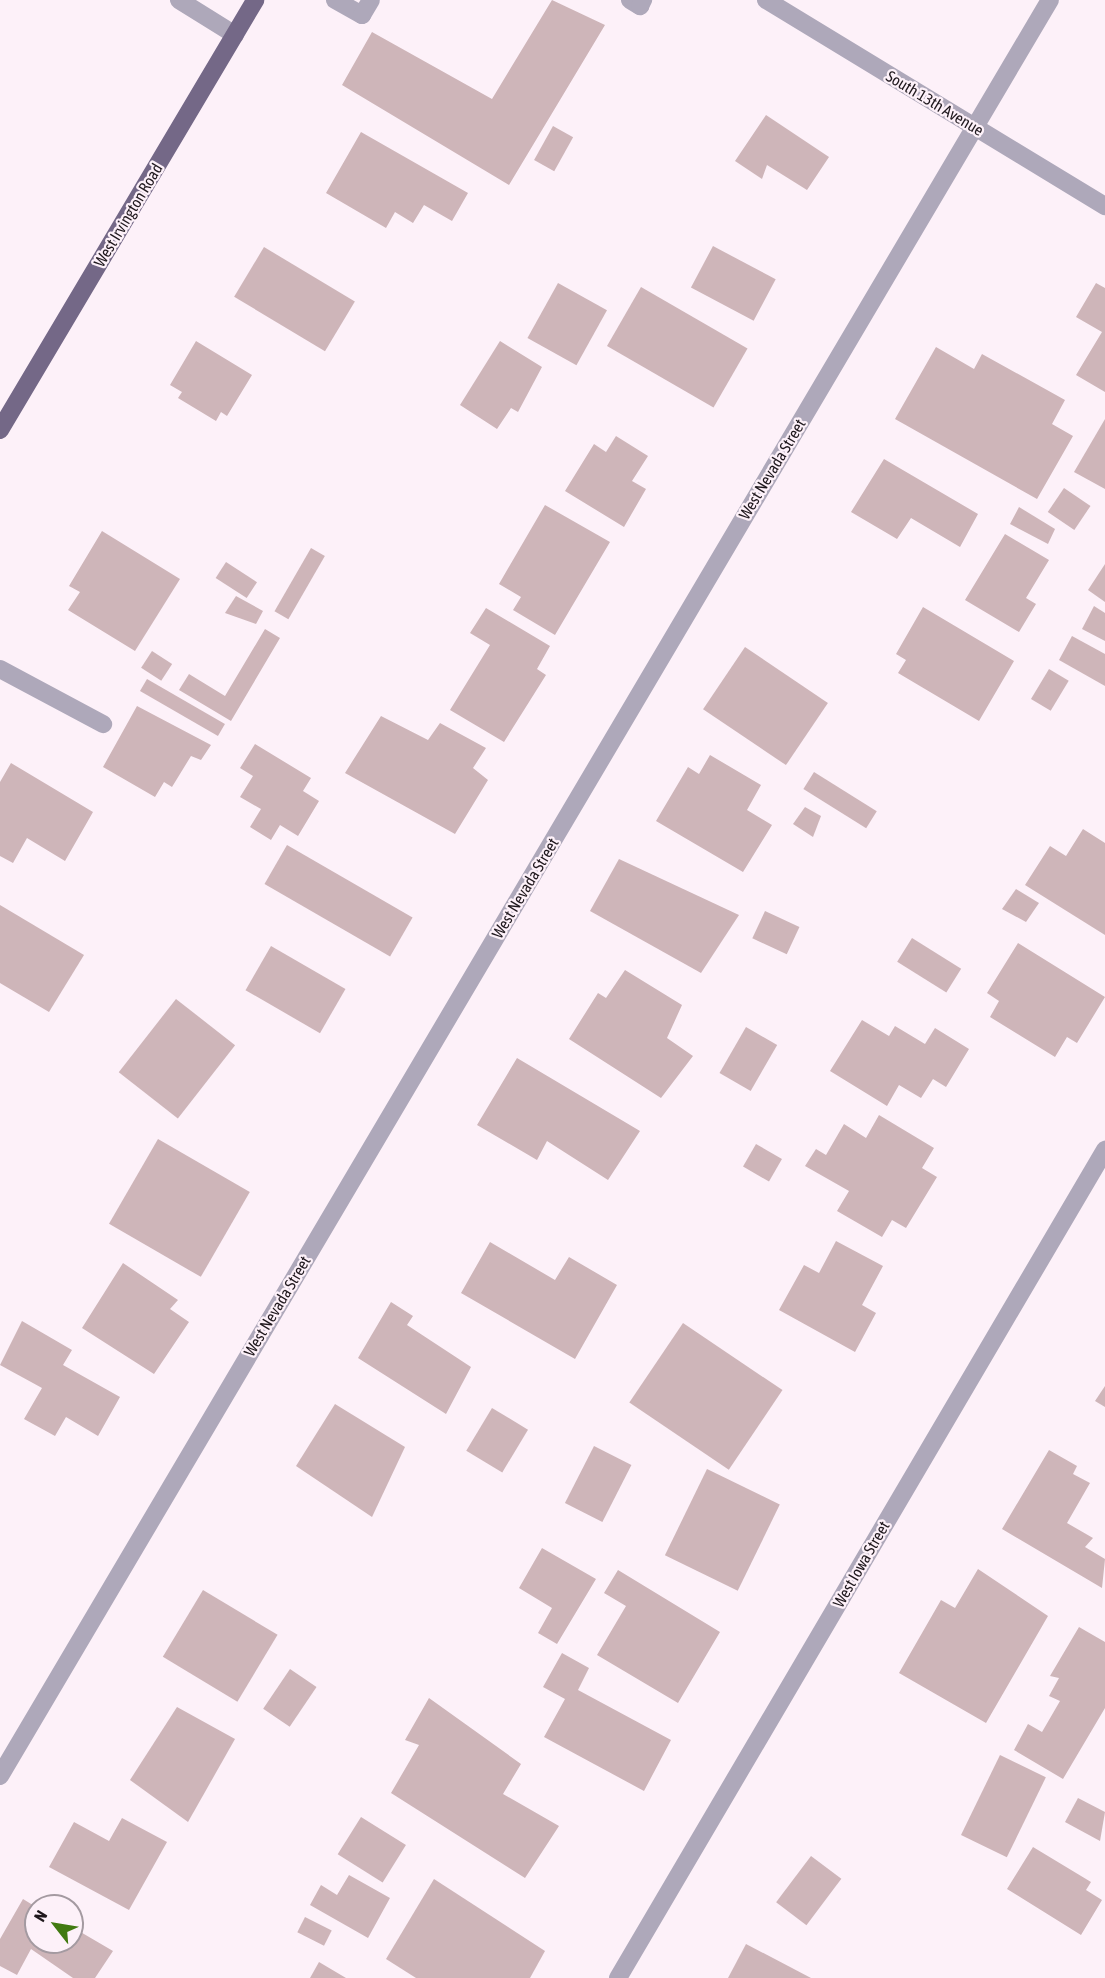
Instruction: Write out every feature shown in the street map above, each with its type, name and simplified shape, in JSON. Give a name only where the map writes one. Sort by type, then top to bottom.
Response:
[{"type":"main road","name":"West Irvington Road","points":[[0,429],[255,0]]},
{"type":"street","points":[[179,0],[234,35]]},
{"type":"street","points":[[335,0],[362,15],[371,0]]},
{"type":"street","points":[[630,0],[640,6],[643,0]]},
{"type":"street","name":"South 13th Avenue","points":[[766,0],[1105,206]]},
{"type":"street","name":"West Nevada Street","points":[[0,1776],[1050,0]]},
{"type":"street","points":[[0,669],[103,723]]},
{"type":"street","name":"West Iowa Street","points":[[618,1978],[1105,1149]]},
{"type":"building","points":[[552,0],[605,25],[509,185],[342,85],[372,32],[492,99]]},
{"type":"building","points":[[766,115],[829,157],[807,190],[767,165],[762,179],[735,161]]},
{"type":"building","points":[[553,126],[573,137],[554,171],[534,160]]},
{"type":"building","points":[[361,132],[468,193],[452,221],[424,205],[413,223],[395,212],[386,228],[326,193]]},
{"type":"building","points":[[713,246],[776,279],[754,321],[691,287]]},
{"type":"building","points":[[264,247],[355,302],[325,351],[234,297]]},
{"type":"building","points":[[558,283],[607,310],[576,365],[527,338]]},
{"type":"building","points":[[1096,283],[1105,288],[1105,392],[1076,375],[1102,332],[1076,317]]},
{"type":"building","points":[[641,287],[748,348],[714,407],[607,346]]},
{"type":"building","points":[[196,341],[252,375],[227,416],[221,412],[216,421],[178,398],[182,392],[170,385]]},
{"type":"building","points":[[500,341],[542,367],[518,412],[511,408],[497,429],[460,405]]},
{"type":"building","points":[[936,347],[974,369],[982,354],[1065,400],[1052,424],[1073,436],[1037,499],[895,419]]},
{"type":"building","points":[[1105,419],[1105,489],[1074,472]]},
{"type":"building","points":[[616,436],[648,456],[632,481],[646,489],[624,527],[565,491],[594,444],[606,452]]},
{"type":"building","points":[[884,459],[978,514],[960,547],[911,518],[897,539],[851,512]]},
{"type":"building","points":[[1064,488],[1091,506],[1074,530],[1048,512]]},
{"type":"building","points":[[545,505],[610,542],[555,635],[513,610],[521,597],[499,584]]},
{"type":"building","points":[[1019,507],[1055,529],[1048,544],[1010,524]]},
{"type":"building","points":[[102,531],[180,579],[135,651],[68,610],[80,592],[69,586]]},
{"type":"building","points":[[1005,534],[1049,560],[1026,598],[1036,604],[1019,632],[965,600]]},
{"type":"building","points":[[311,548],[325,556],[288,619],[274,611]]},
{"type":"building","points":[[226,562],[257,582],[247,598],[216,578]]},
{"type":"building","points":[[1105,564],[1105,602],[1088,590]]},
{"type":"building","points":[[236,596],[263,611],[256,624],[225,613]]},
{"type":"building","points":[[1094,606],[1105,613],[1105,641],[1082,629]]},
{"type":"building","points":[[923,607],[1014,661],[979,721],[898,673],[906,660],[896,654]]},
{"type":"building","points":[[486,608],[550,646],[537,669],[546,675],[504,742],[450,710],[490,645],[470,633]]},
{"type":"building","points":[[265,629],[280,638],[231,721],[179,690],[189,674],[225,696]]},
{"type":"building","points":[[1072,636],[1105,654],[1105,686],[1059,660]]},
{"type":"building","points":[[745,647],[828,703],[786,765],[703,709]]},
{"type":"building","points":[[152,651],[172,664],[161,681],[141,668]]},
{"type":"building","points":[[1049,669],[1069,681],[1051,711],[1031,699]]},
{"type":"building","points":[[147,679],[225,724],[218,736],[140,691]]},
{"type":"building","points":[[137,706],[211,745],[201,760],[191,756],[172,787],[164,782],[155,797],[103,767]]},
{"type":"building","points":[[381,716],[428,740],[440,723],[486,748],[473,768],[488,780],[455,834],[345,773]]},
{"type":"building","points":[[255,744],[311,778],[303,791],[319,801],[298,836],[280,825],[271,840],[250,827],[261,809],[240,797],[253,776],[240,768]]},
{"type":"building","points":[[710,755],[761,785],[747,810],[772,825],[743,872],[656,821],[688,767],[699,774]]},
{"type":"building","points":[[11,763],[93,812],[65,861],[27,838],[13,863],[0,856],[0,782]]},
{"type":"building","points":[[814,772],[877,811],[866,828],[803,789]]},
{"type":"building","points":[[805,807],[821,816],[813,837],[793,824]]},
{"type":"building","points":[[1083,829],[1105,843],[1105,935],[1025,885],[1050,846],[1066,856]]},
{"type":"building","points":[[287,845],[413,918],[390,956],[264,884]]},
{"type":"building","points":[[619,859],[739,915],[701,973],[590,911]]},
{"type":"building","points":[[1016,889],[1039,903],[1026,922],[1002,909]]},
{"type":"building","points":[[0,905],[84,955],[49,1012],[0,983]]},
{"type":"building","points":[[765,911],[799,927],[787,954],[752,938]]},
{"type":"building","points":[[912,938],[961,969],[946,992],[897,962]]},
{"type":"building","points":[[1018,943],[1105,997],[1077,1043],[1067,1037],[1055,1057],[990,1017],[999,1001],[987,993]]},
{"type":"building","points":[[271,946],[345,989],[320,1033],[246,990]]},
{"type":"building","points":[[625,970],[682,1005],[667,1038],[693,1056],[661,1098],[569,1039],[598,993],[606,998]]},
{"type":"building","points":[[176,999],[235,1045],[178,1118],[119,1072]]},
{"type":"building","points":[[862,1020],[889,1036],[895,1026],[925,1044],[935,1028],[969,1049],[946,1087],[933,1079],[921,1098],[899,1085],[887,1106],[830,1071]]},
{"type":"building","points":[[746,1027],[777,1045],[751,1091],[720,1073]]},
{"type":"building","points":[[517,1058],[640,1131],[608,1180],[547,1141],[537,1160],[477,1125]]},
{"type":"building","points":[[879,1115],[934,1148],[922,1168],[937,1177],[906,1228],[892,1220],[882,1237],[837,1211],[849,1191],[805,1166],[816,1149],[826,1155],[844,1124],[866,1138]]},
{"type":"building","points":[[158,1139],[250,1192],[201,1277],[109,1224]]},
{"type":"building","points":[[756,1144],[782,1159],[769,1182],[743,1167]]},
{"type":"building","points":[[836,1241],[883,1266],[862,1305],[876,1313],[855,1352],[779,1310],[804,1265],[819,1273]]},
{"type":"building","points":[[490,1242],[555,1280],[569,1257],[617,1285],[575,1359],[461,1293]]},
{"type":"building","points":[[123,1263],[178,1300],[170,1309],[189,1322],[154,1374],[82,1328]]},
{"type":"building","points":[[391,1302],[413,1316],[407,1325],[471,1367],[446,1414],[358,1358]]},
{"type":"building","points":[[22,1321],[72,1350],[63,1365],[120,1397],[98,1436],[66,1417],[55,1436],[24,1419],[42,1388],[0,1365]]},
{"type":"building","points":[[683,1323],[782,1390],[729,1470],[629,1403]]},
{"type":"building","points":[[1105,1386],[1105,1407],[1095,1401]]},
{"type":"building","points":[[335,1404],[405,1447],[372,1517],[296,1466]]},
{"type":"building","points":[[492,1408],[528,1430],[502,1472],[466,1451]]},
{"type":"building","points":[[594,1446],[631,1465],[602,1522],[565,1503]]},
{"type":"building","points":[[1049,1450],[1077,1466],[1073,1474],[1090,1483],[1067,1523],[1093,1538],[1085,1547],[1105,1559],[1102,1588],[1002,1529]]},
{"type":"building","points":[[707,1469],[780,1505],[738,1591],[665,1555]]},
{"type":"building","points":[[542,1548],[596,1579],[557,1644],[538,1633],[552,1608],[519,1588]]},
{"type":"building","points":[[978,1569],[1048,1616],[986,1723],[899,1673],[941,1600],[955,1608]]},
{"type":"building","points":[[618,1570],[720,1632],[678,1703],[597,1655],[626,1606],[604,1593]]},
{"type":"building","points":[[203,1590],[278,1635],[237,1702],[163,1657]]},
{"type":"building","points":[[1079,1627],[1105,1642],[1105,1708],[1063,1779],[1014,1750],[1028,1724],[1042,1732],[1060,1701],[1049,1696],[1059,1678],[1050,1676]]},
{"type":"building","points":[[562,1653],[589,1668],[578,1690],[671,1740],[644,1791],[544,1737],[565,1699],[543,1687]]},
{"type":"building","points":[[290,1669],[317,1687],[290,1727],[263,1709]]},
{"type":"building","points":[[429,1698],[521,1764],[503,1794],[559,1826],[525,1878],[391,1793],[419,1745],[405,1740]]},
{"type":"building","points":[[177,1707],[235,1739],[188,1822],[130,1780]]},
{"type":"building","points":[[1000,1755],[1046,1777],[1007,1857],[961,1835]]},
{"type":"building","points":[[1078,1798],[1105,1812],[1100,1841],[1065,1822]]},
{"type":"building","points":[[361,1817],[406,1845],[383,1882],[338,1854]]},
{"type":"building","points":[[122,1818],[167,1842],[129,1910],[49,1867],[74,1822],[109,1841]]},
{"type":"building","points":[[1033,1847],[1091,1882],[1086,1890],[1102,1900],[1081,1935],[1007,1889]]},
{"type":"building","points":[[811,1856],[841,1879],[806,1925],[776,1902]]},
{"type":"building","points":[[349,1875],[390,1898],[368,1938],[310,1905],[321,1885],[337,1895]]},
{"type":"building","points":[[434,1879],[545,1951],[530,1978],[416,1978],[386,1959]]},
{"type":"building","points":[[23,1899],[24,1954],[28,1954],[17,1975],[0,1966],[0,1939]]},
{"type":"building","points":[[305,1917],[332,1931],[324,1946],[297,1932]]},
{"type":"building","points":[[84,1934],[113,1951],[95,1978],[73,1978],[38,1954],[84,1954]]},
{"type":"building","points":[[746,1944],[811,1978],[728,1978]]},
{"type":"building","points":[[319,1962],[346,1978],[310,1978]]}]
